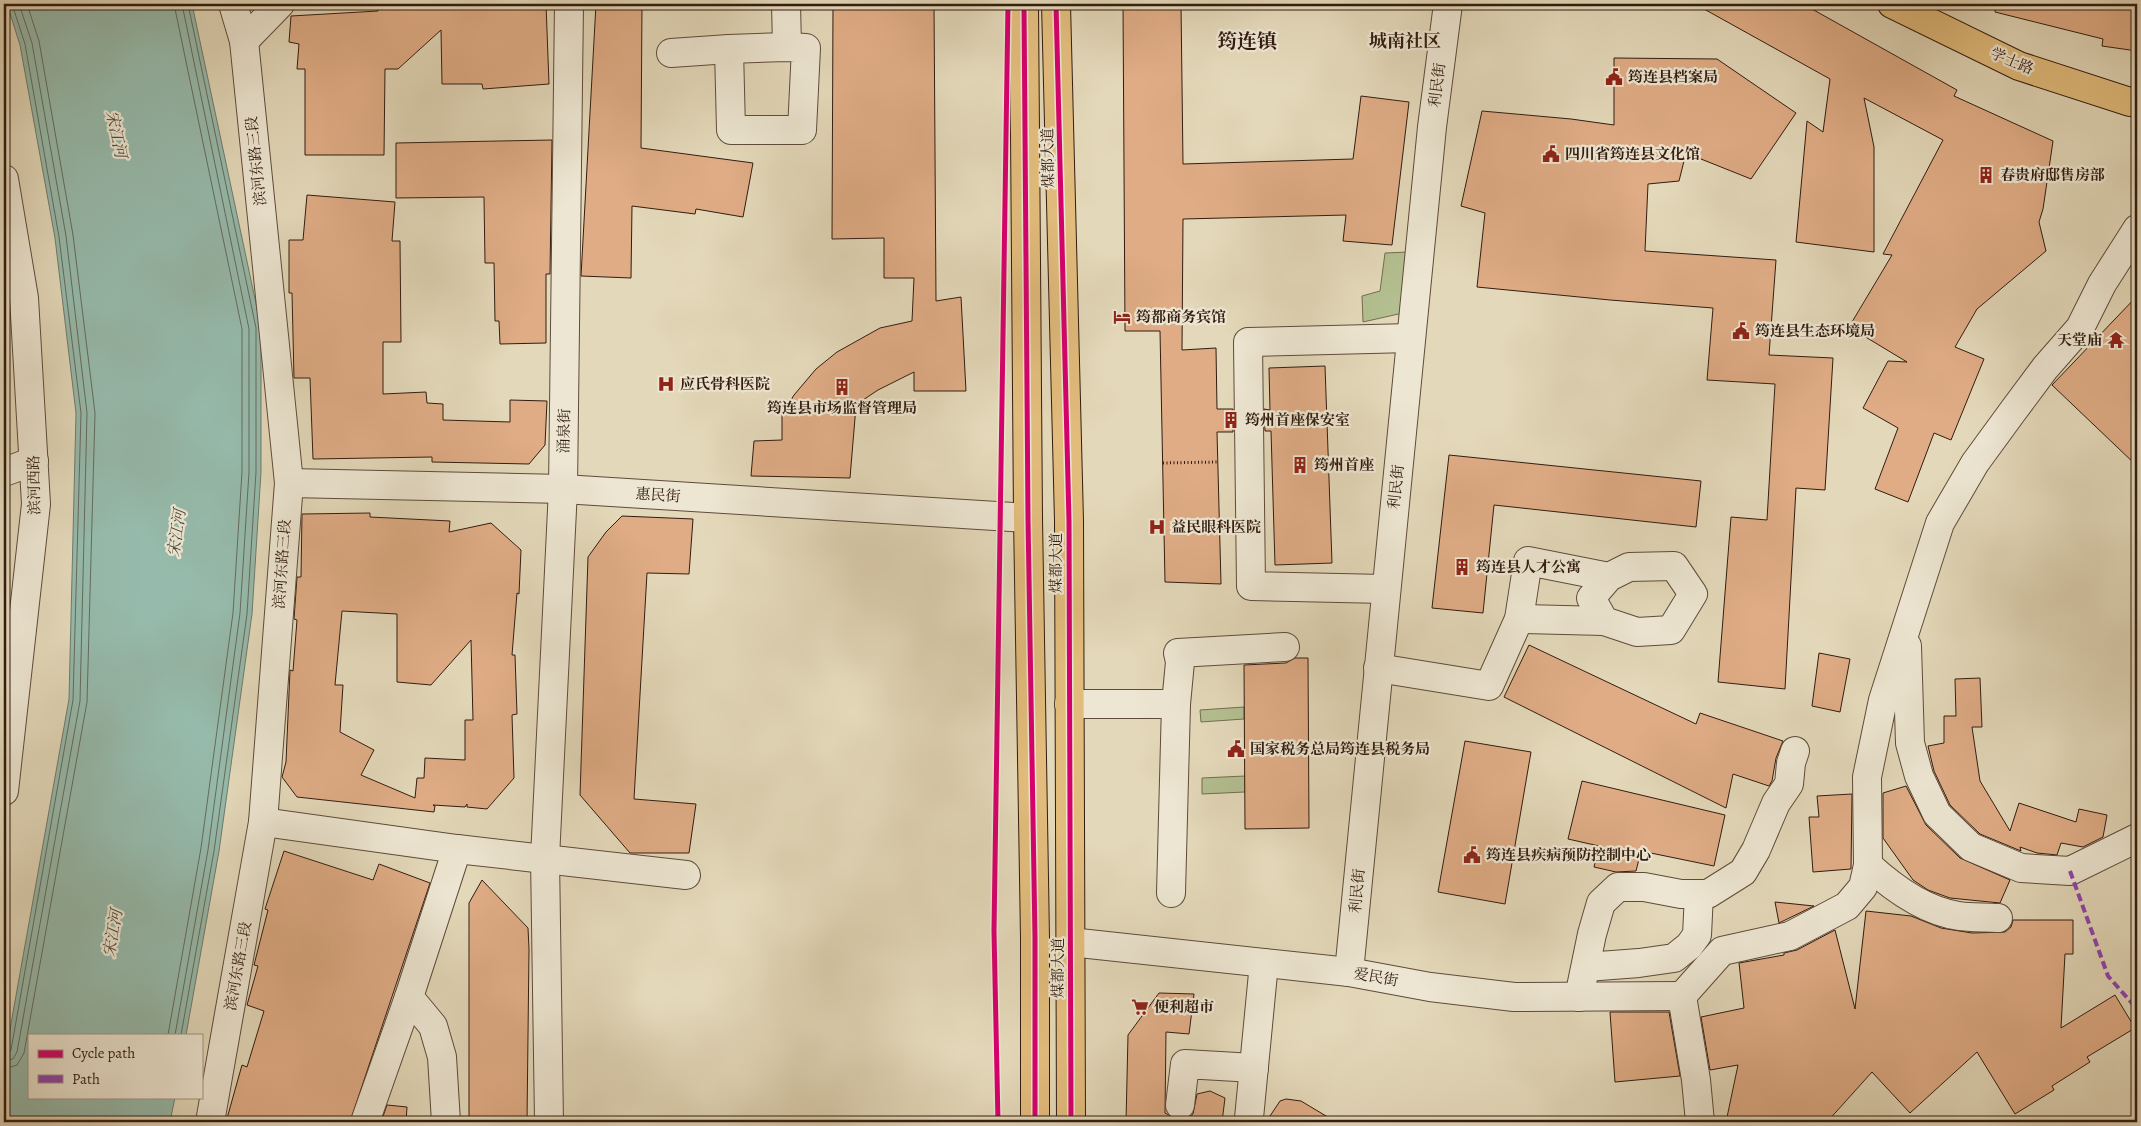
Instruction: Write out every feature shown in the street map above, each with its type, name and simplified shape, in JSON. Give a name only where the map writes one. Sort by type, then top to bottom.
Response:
[{"type":"main road","name":"煤都大道","points":[[1024,4],[1028,518],[1035,938],[1035,1122]]},
{"type":"main road","name":"煤都大道","points":[[1056,4],[1068,512],[1071,1122]]},
{"type":"main road","name":"学士路","points":[[1892,4],[2019,66],[2130,102],[2137,102]]},
{"type":"main road","points":[[1035,938],[1070,942]]},
{"type":"street","name":"滨河东路三段","points":[[210,1122],[263,822],[288,483],[244,41],[233,4]]},
{"type":"street","points":[[244,41],[280,4]]},
{"type":"street","name":"涌泉街","points":[[549,1122],[544,858],[563,489],[569,4]]},
{"type":"street","points":[[786,4],[787,47]]},
{"type":"street","name":"利民街","points":[[1349,972],[1432,127],[1448,4]]},
{"type":"street","points":[[671,53],[729,49],[806,48],[802,130],[731,130],[729,49]]},
{"type":"street","name":"滨河西路","points":[[4,179],[24,298],[36,504],[4,791]]},
{"type":"street","points":[[1700,1122],[1696,1080],[1682,996],[1722,951],[1790,936],[1847,906],[1863,887],[1868,865],[1866,777],[1883,700],[1940,523],[1975,463],[2045,368],[2080,328],[2102,284],[2137,229]]},
{"type":"street","points":[[1386,588],[1251,586],[1248,342],[1411,338]]},
{"type":"street","points":[[4,472],[34,461]]},
{"type":"street","name":"惠民街","points":[[288,483],[563,489],[1028,518]]},
{"type":"street","points":[[1378,668],[1489,686],[1519,619],[1528,561],[1609,577]]},
{"type":"street","points":[[1519,619],[1604,621],[1637,632],[1671,630],[1693,594],[1674,566],[1629,567],[1609,577],[1591,598],[1604,621]]},
{"type":"street","points":[[1906,625],[1910,743],[1919,776],[1937,814],[1970,847],[2021,868],[2070,871],[2137,838]]},
{"type":"street","points":[[1172,893],[1176,704],[1180,662],[1178,653],[1285,647]]},
{"type":"street","points":[[1070,704],[1176,704]]},
{"type":"street","points":[[1579,997],[1592,934],[1601,904],[1618,886],[1644,887],[1681,894],[1708,894],[1743,872],[1756,850],[1776,803],[1788,784],[1795,751]]},
{"type":"street","points":[[263,822],[457,849],[686,875]]},
{"type":"street","points":[[365,1122],[409,997],[457,849]]},
{"type":"street","points":[[1868,865],[1893,888],[1931,908],[1958,916],[1998,918]]},
{"type":"street","points":[[1586,966],[1639,964],[1674,958],[1689,946],[1697,935],[1699,894]]},
{"type":"street","name":"爱民街","points":[[1070,942],[1349,972],[1430,987],[1514,997],[1682,996]]},
{"type":"street","points":[[1249,1118],[1264,963]]},
{"type":"street","points":[[409,997],[433,1026],[442,1057],[446,1122]]},
{"type":"street","points":[[1180,1105],[1185,1064],[1254,1068]]},
{"type":"path","points":[[1163,463],[1218,462]]},
{"type":"shaded area","points":[[1409,252],[1403,313],[1363,322],[1362,296],[1380,291],[1385,253]]},
{"type":"shaded area","points":[[1244,707],[1244,719],[1201,722],[1200,710]]},
{"type":"shaded area","points":[[1245,776],[1245,792],[1202,794],[1202,778]]},
{"type":"water","name":"宋江河","points":[[7,4],[192,4],[261,327],[261,472],[252,614],[219,851],[186,1034],[28,1034],[28,1098],[175,1098],[170,1122],[4,1122],[4,1063],[69,699],[76,413],[55,238],[20,45]]},
{"type":"building","points":[[378,4],[546,4],[549,84],[483,89],[482,84],[442,84],[441,30],[398,69],[385,69],[384,155],[305,155],[305,69],[297,69],[299,44],[289,42],[291,16],[378,11]]},
{"type":"building","points":[[596,4],[642,4],[641,148],[753,163],[743,217],[696,209],[695,214],[632,206],[631,278],[581,276]]},
{"type":"building","points":[[833,4],[934,4],[936,301],[961,297],[966,391],[914,391],[914,372],[878,390],[863,400],[856,406],[850,478],[751,476],[754,441],[782,440],[782,415],[794,395],[816,369],[837,352],[880,328],[912,321],[914,278],[884,278],[884,238],[832,239]]},
{"type":"building","points":[[1123,4],[1181,4],[1183,164],[1353,159],[1361,96],[1409,102],[1392,245],[1343,241],[1346,215],[1183,219],[1182,350],[1216,348],[1217,409],[1233,409],[1233,432],[1217,432],[1221,584],[1165,582],[1160,331],[1125,331]]},
{"type":"building","points":[[1695,4],[1803,4],[1957,90],[1954,96],[2053,141],[2043,209],[2039,222],[2046,251],[1977,309],[1955,347],[1984,359],[1951,440],[1934,433],[1908,502],[1875,489],[1898,428],[1863,408],[1888,361],[1907,362],[1849,327],[1892,255],[1883,254],[1943,140],[1864,98],[1874,147],[1874,252],[1796,242],[1807,121],[1823,132],[1830,79]]},
{"type":"building","points":[[1996,4],[2137,4],[2137,51],[2102,46],[2103,39],[1995,12]]},
{"type":"building","points":[[1614,58],[1717,59],[1796,113],[1751,179],[1686,153],[1679,181],[1648,184],[1645,251],[1776,260],[1769,355],[1833,358],[1825,490],[1796,488],[1785,689],[1718,682],[1731,517],[1767,520],[1775,384],[1707,380],[1713,308],[1477,287],[1485,213],[1461,206],[1482,111],[1614,125]]},
{"type":"building","points":[[552,140],[550,274],[546,274],[546,343],[500,344],[499,321],[495,321],[494,263],[485,263],[484,197],[396,198],[396,143]]},
{"type":"building","points":[[307,195],[395,202],[392,241],[400,241],[401,342],[383,342],[383,394],[426,392],[427,403],[443,404],[443,420],[510,422],[510,400],[547,401],[545,445],[529,464],[432,462],[432,457],[313,459],[310,378],[294,378],[292,293],[289,293],[289,240],[303,240]]},
{"type":"building","name":"天堂庙","points":[[2137,296],[2137,466],[2052,385]]},
{"type":"building","name":"筠州首座","points":[[1325,366],[1332,563],[1275,565],[1271,431],[1265,431],[1264,409],[1270,410],[1269,368]]},
{"type":"building","name":"筠连县人才公寓","points":[[1449,455],[1701,481],[1696,527],[1494,505],[1483,613],[1432,608]]},
{"type":"building","points":[[370,513],[370,517],[450,521],[449,532],[491,523],[521,550],[519,594],[517,593],[512,655],[515,655],[517,714],[512,715],[514,778],[487,809],[467,807],[467,804],[465,807],[433,805],[435,806],[434,812],[297,797],[282,777],[286,762],[290,670],[293,671],[297,620],[294,619],[297,577],[301,577],[302,514]],"holes":[[[342,611],[397,614],[397,682],[431,685],[471,640],[473,720],[465,720],[465,760],[425,758],[424,778],[417,778],[415,798],[361,775],[374,750],[340,732],[343,685],[335,685]]]},
{"type":"building","points":[[622,516],[693,519],[689,574],[647,573],[634,799],[696,804],[689,853],[630,853],[580,795],[588,557],[606,532]]},
{"type":"building","points":[[1529,645],[1696,724],[1700,713],[1783,741],[1776,758],[1772,781],[1769,786],[1733,774],[1726,808],[1504,697]]},
{"type":"building","points":[[1819,653],[1850,659],[1840,712],[1812,706]]},
{"type":"building","name":"国家税务总局筠连县税务局","points":[[1295,658],[1308,658],[1309,828],[1245,829],[1244,665],[1286,663]]},
{"type":"building","points":[[1980,678],[1982,727],[1972,727],[1980,781],[2010,831],[2019,803],[2076,822],[2079,809],[2107,815],[2103,837],[2083,847],[2061,843],[2057,855],[2037,853],[2020,847],[2021,851],[1980,834],[1950,805],[1934,771],[1928,746],[1944,743],[1944,716],[1956,716],[1955,679]]},
{"type":"building","points":[[1465,741],[1531,752],[1505,904],[1438,892]]},
{"type":"building","points":[[1582,781],[1725,815],[1714,866],[1641,851],[1636,871],[1616,872],[1594,867],[1599,846],[1568,839]]},
{"type":"building","points":[[1906,786],[1926,825],[1960,858],[2010,880],[2000,903],[1950,898],[1928,890],[1913,880],[1883,838],[1883,793]]},
{"type":"building","points":[[1852,794],[1851,869],[1813,872],[1809,817],[1819,817],[1817,796]]},
{"type":"building","points":[[284,851],[373,880],[379,864],[430,883],[350,1122],[226,1122],[242,1065],[247,1067],[264,1011],[247,1005],[258,966],[254,965],[268,910],[265,909]]},
{"type":"building","points":[[482,880],[528,928],[527,1122],[469,1122],[469,903]]},
{"type":"building","points":[[1775,902],[1814,906],[1779,923]]},
{"type":"building","points":[[1866,911],[1911,916],[1941,928],[1972,933],[2005,932],[2011,927],[2013,920],[2073,920],[2073,954],[2065,954],[2061,1028],[2115,995],[2135,1028],[2087,1057],[2090,1062],[2052,1086],[2054,1090],[2015,1114],[1977,1052],[1910,1113],[1872,1072],[1827,1122],[1726,1122],[1738,1065],[1710,1070],[1701,1017],[1744,1008],[1739,963],[1784,955],[1784,953],[1797,950],[1835,930],[1855,1009]]},
{"type":"building","points":[[1159,993],[1194,994],[1189,1034],[1166,1032],[1165,1113],[1178,1120],[1187,1119],[1193,1114],[1197,1094],[1210,1091],[1225,1098],[1222,1122],[1126,1122],[1128,1035]]},
{"type":"building","points":[[1610,1012],[1669,1012],[1680,1076],[1615,1082]]},
{"type":"building","points":[[1286,1099],[1301,1101],[1336,1122],[1266,1122],[1280,1101]]},
{"type":"building","points":[[387,1105],[407,1107],[406,1122],[381,1122]]},
{"type":"marked path","points":[[2070,871],[2108,976],[2137,1009]]},
{"type":"cycle path","points":[[998,1122],[994,931],[1008,4]]},
{"type":"cycle path","points":[[1024,4],[1028,518],[1035,938],[1035,1122]]},
{"type":"cycle path","points":[[1056,4],[1069,521],[1071,1122]]},
{"type":"place","name":"筠连县档案局","points":[[1614,77]]},
{"type":"place","name":"四川省筠连县文化馆","points":[[1551,154]]},
{"type":"place","name":"春贵府邸售房部","points":[[1986,175]]},
{"type":"place","name":"筠都商务宾馆","points":[[1122,317]]},
{"type":"place","name":"筠连县生态环境局","points":[[1741,331]]},
{"type":"place","name":"天堂庙","points":[[2116,340]]},
{"type":"place","name":"应氏骨科医院","points":[[666,384]]},
{"type":"place","name":"筠连县市场监督管理局","points":[[842,387]]},
{"type":"place","name":"筠州首座保安室","points":[[1231,420]]},
{"type":"place","name":"筠州首座","points":[[1300,465]]},
{"type":"place","name":"益民眼科医院","points":[[1157,527]]},
{"type":"place","name":"筠连县人才公寓","points":[[1462,567]]},
{"type":"place","name":"国家税务总局筠连县税务局","points":[[1236,749]]},
{"type":"place","name":"筠连县疾病预防控制中心","points":[[1472,855]]},
{"type":"place","name":"便利超市","points":[[1140,1007]]},
{"type":"district","name":"筠连镇","points":[[1247,41]]},
{"type":"district","name":"城南社区","points":[[1405,41]]}]
